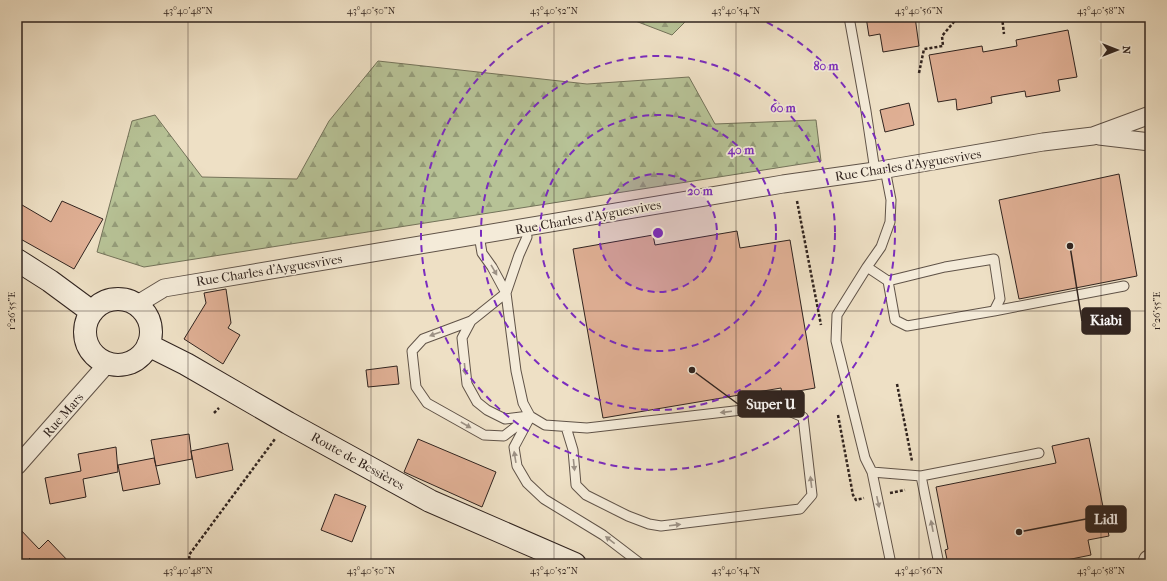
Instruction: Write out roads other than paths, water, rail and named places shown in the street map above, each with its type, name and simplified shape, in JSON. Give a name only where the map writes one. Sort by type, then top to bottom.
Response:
[{"type":"main road","points":[[17,260],[92,312]]},
{"type":"main road","points":[[118,299],[128,301],[136,305],[146,316],[150,327],[148,345],[142,355],[133,362],[116,365],[107,364],[98,359],[90,350],[85,334],[86,322],[92,312],[100,304],[118,299]]},
{"type":"main road","name":"Route de Bessières","points":[[148,345],[186,364],[288,423],[430,501],[575,564]]},
{"type":"street","name":"Rue Charles d'Ayguesvives","points":[[1093,136],[1150,115]]},
{"type":"street","name":"Rue Charles d'Ayguesvives","points":[[136,305],[164,288],[1043,142],[1093,136],[1150,142]]},
{"type":"street","name":"Rue Mars","points":[[17,466],[107,364]]},
{"type":"lane","points":[[849,17],[866,111],[880,170],[891,200],[890,222],[881,247],[837,315],[836,341],[865,458],[872,472],[891,564]]},
{"type":"lane","points":[[525,227],[527,237],[506,293],[472,321],[423,339],[412,351],[416,387],[427,403],[484,435],[504,436],[530,416]]},
{"type":"lane","points":[[479,235],[482,253],[492,267],[506,293],[516,371],[523,403],[530,416],[545,425],[587,428],[778,406],[803,418],[812,494],[800,509],[661,526],[649,524],[628,516],[586,495],[576,485],[573,450],[566,427]]},
{"type":"lane","points":[[888,281],[945,267],[994,259],[1000,299],[994,311]]},
{"type":"lane","points":[[867,267],[888,281],[896,320],[907,326],[1124,286]]},
{"type":"lane","points":[[472,321],[462,338],[467,384],[477,402],[487,410],[505,419],[530,416]]},
{"type":"lane","points":[[530,416],[514,447],[516,466],[527,483],[544,499],[603,535],[641,564]]},
{"type":"lane","points":[[872,472],[921,476],[1039,454]]},
{"type":"lane","points":[[921,476],[939,564]]},
{"type":"place","name":"Kiabi","points":[[1070,246]]},
{"type":"place","name":"Super U","points":[[692,370]]},
{"type":"place","name":"Lidl","points":[[1019,532]]}]
